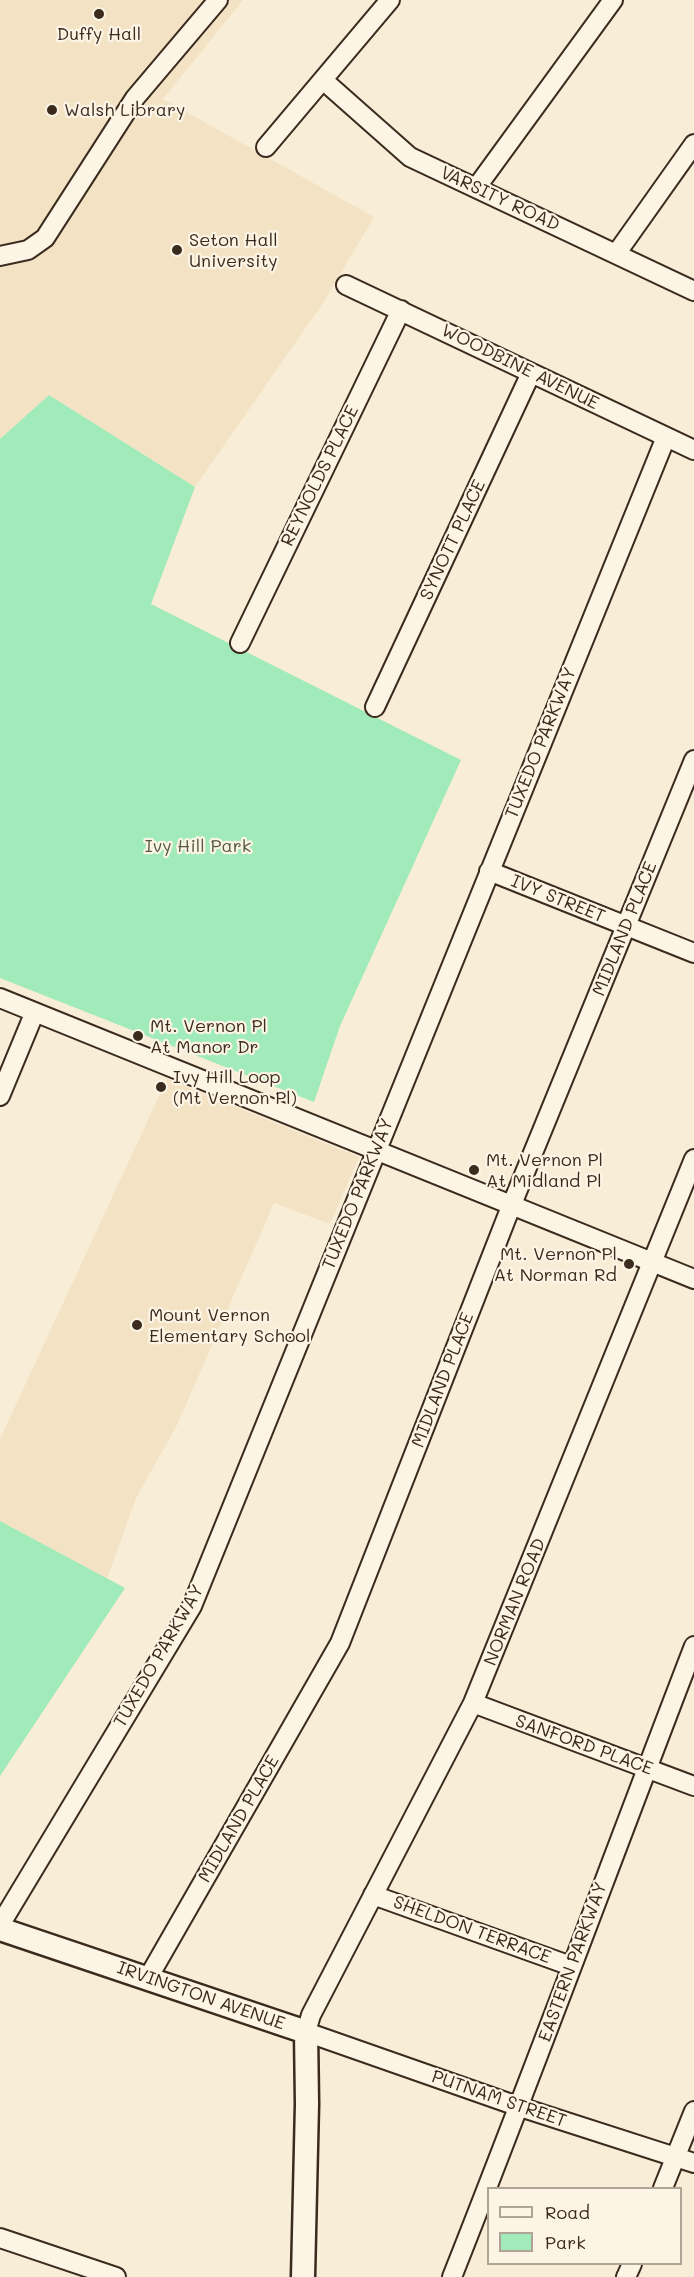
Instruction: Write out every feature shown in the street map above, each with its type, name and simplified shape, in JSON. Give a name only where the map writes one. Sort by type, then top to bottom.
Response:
[{"type":"main road","name":"IRVINGTON AVENUE","points":[[0,1927],[306,2031],[307,2104],[303,2277]]},
{"type":"street","points":[[0,256],[28,250],[45,238],[135,98],[218,0]]},
{"type":"street","points":[[266,147],[390,0]]},
{"type":"street","points":[[476,188],[613,0]]},
{"type":"street","name":"VARSITY ROAD","points":[[323,80],[410,157],[694,291]]},
{"type":"street","points":[[616,254],[694,144]]},
{"type":"street","name":"WOODBINE AVENUE","points":[[346,285],[694,450]]},
{"type":"street","name":"REYNOLDS PLACE","points":[[240,643],[401,310]]},
{"type":"street","name":"SYNOTT PLACE","points":[[375,707],[531,373]]},
{"type":"street","name":"TUXEDO PARKWAY","points":[[0,1927],[192,1606],[666,437]]},
{"type":"street","name":"MIDLAND PLACE","points":[[148,1978],[340,1643],[512,1206],[694,760]]},
{"type":"street","name":"IVY STREET","points":[[489,871],[694,953]]},
{"type":"street","points":[[0,998],[34,1014],[694,1279]]},
{"type":"street","points":[[0,1096],[34,1014]]},
{"type":"street","name":"NORMAN ROAD","points":[[306,2031],[311,2015],[473,1703],[694,1159]]},
{"type":"street","name":"EASTERN PARKWAY","points":[[488,2187],[520,2107],[570,1966],[694,1646]]},
{"type":"street","name":"SANFORD PLACE","points":[[473,1703],[694,1786]]},
{"type":"street","name":"SHELDON TERRACE","points":[[373,1895],[570,1966]]},
{"type":"street","name":"PUTNAM STREET","points":[[306,2031],[520,2107],[694,2163]]},
{"type":"street","points":[[663,2187],[694,2111]]},
{"type":"street","name":"EASTERN PARKWAY","points":[[452,2277],[487,2190]]},
{"type":"street","points":[[0,2238],[112,2276]]},
{"type":"shaded area","name":"Seton Hall University","points":[[0,0],[243,0],[163,99],[374,217],[323,303],[195,487],[49,395],[0,439]]},
{"type":"shaded area","name":"Mount Vernon Elementary School","points":[[167,1079],[359,1157],[330,1224],[274,1203],[177,1425],[136,1498],[107,1579],[0,1521],[0,1439]]},
{"type":"green space","name":"Ivy Hill Park","points":[[49,395],[195,487],[151,604],[461,760],[340,1026],[314,1102],[0,978],[0,439]]},
{"type":"green space","points":[[0,1521],[125,1588],[0,1776]]},
{"type":"place","name":"Duffy Hall","points":[[99,14]]},
{"type":"place","name":"Walsh Library","points":[[52,110]]},
{"type":"place","name":"Seton Hall University","points":[[177,250]]},
{"type":"place","name":"Mt. Vernon Pl At Manor Dr","points":[[138,1036]]},
{"type":"place","name":"Ivy Hill Loop (Mt Vernon Pl)","points":[[161,1087]]},
{"type":"place","name":"Mt. Vernon Pl At Midland Pl","points":[[474,1170]]},
{"type":"place","name":"Mt. Vernon Pl At Norman Rd","points":[[629,1264]]},
{"type":"place","name":"Mount Vernon Elementary School","points":[[137,1325]]}]
